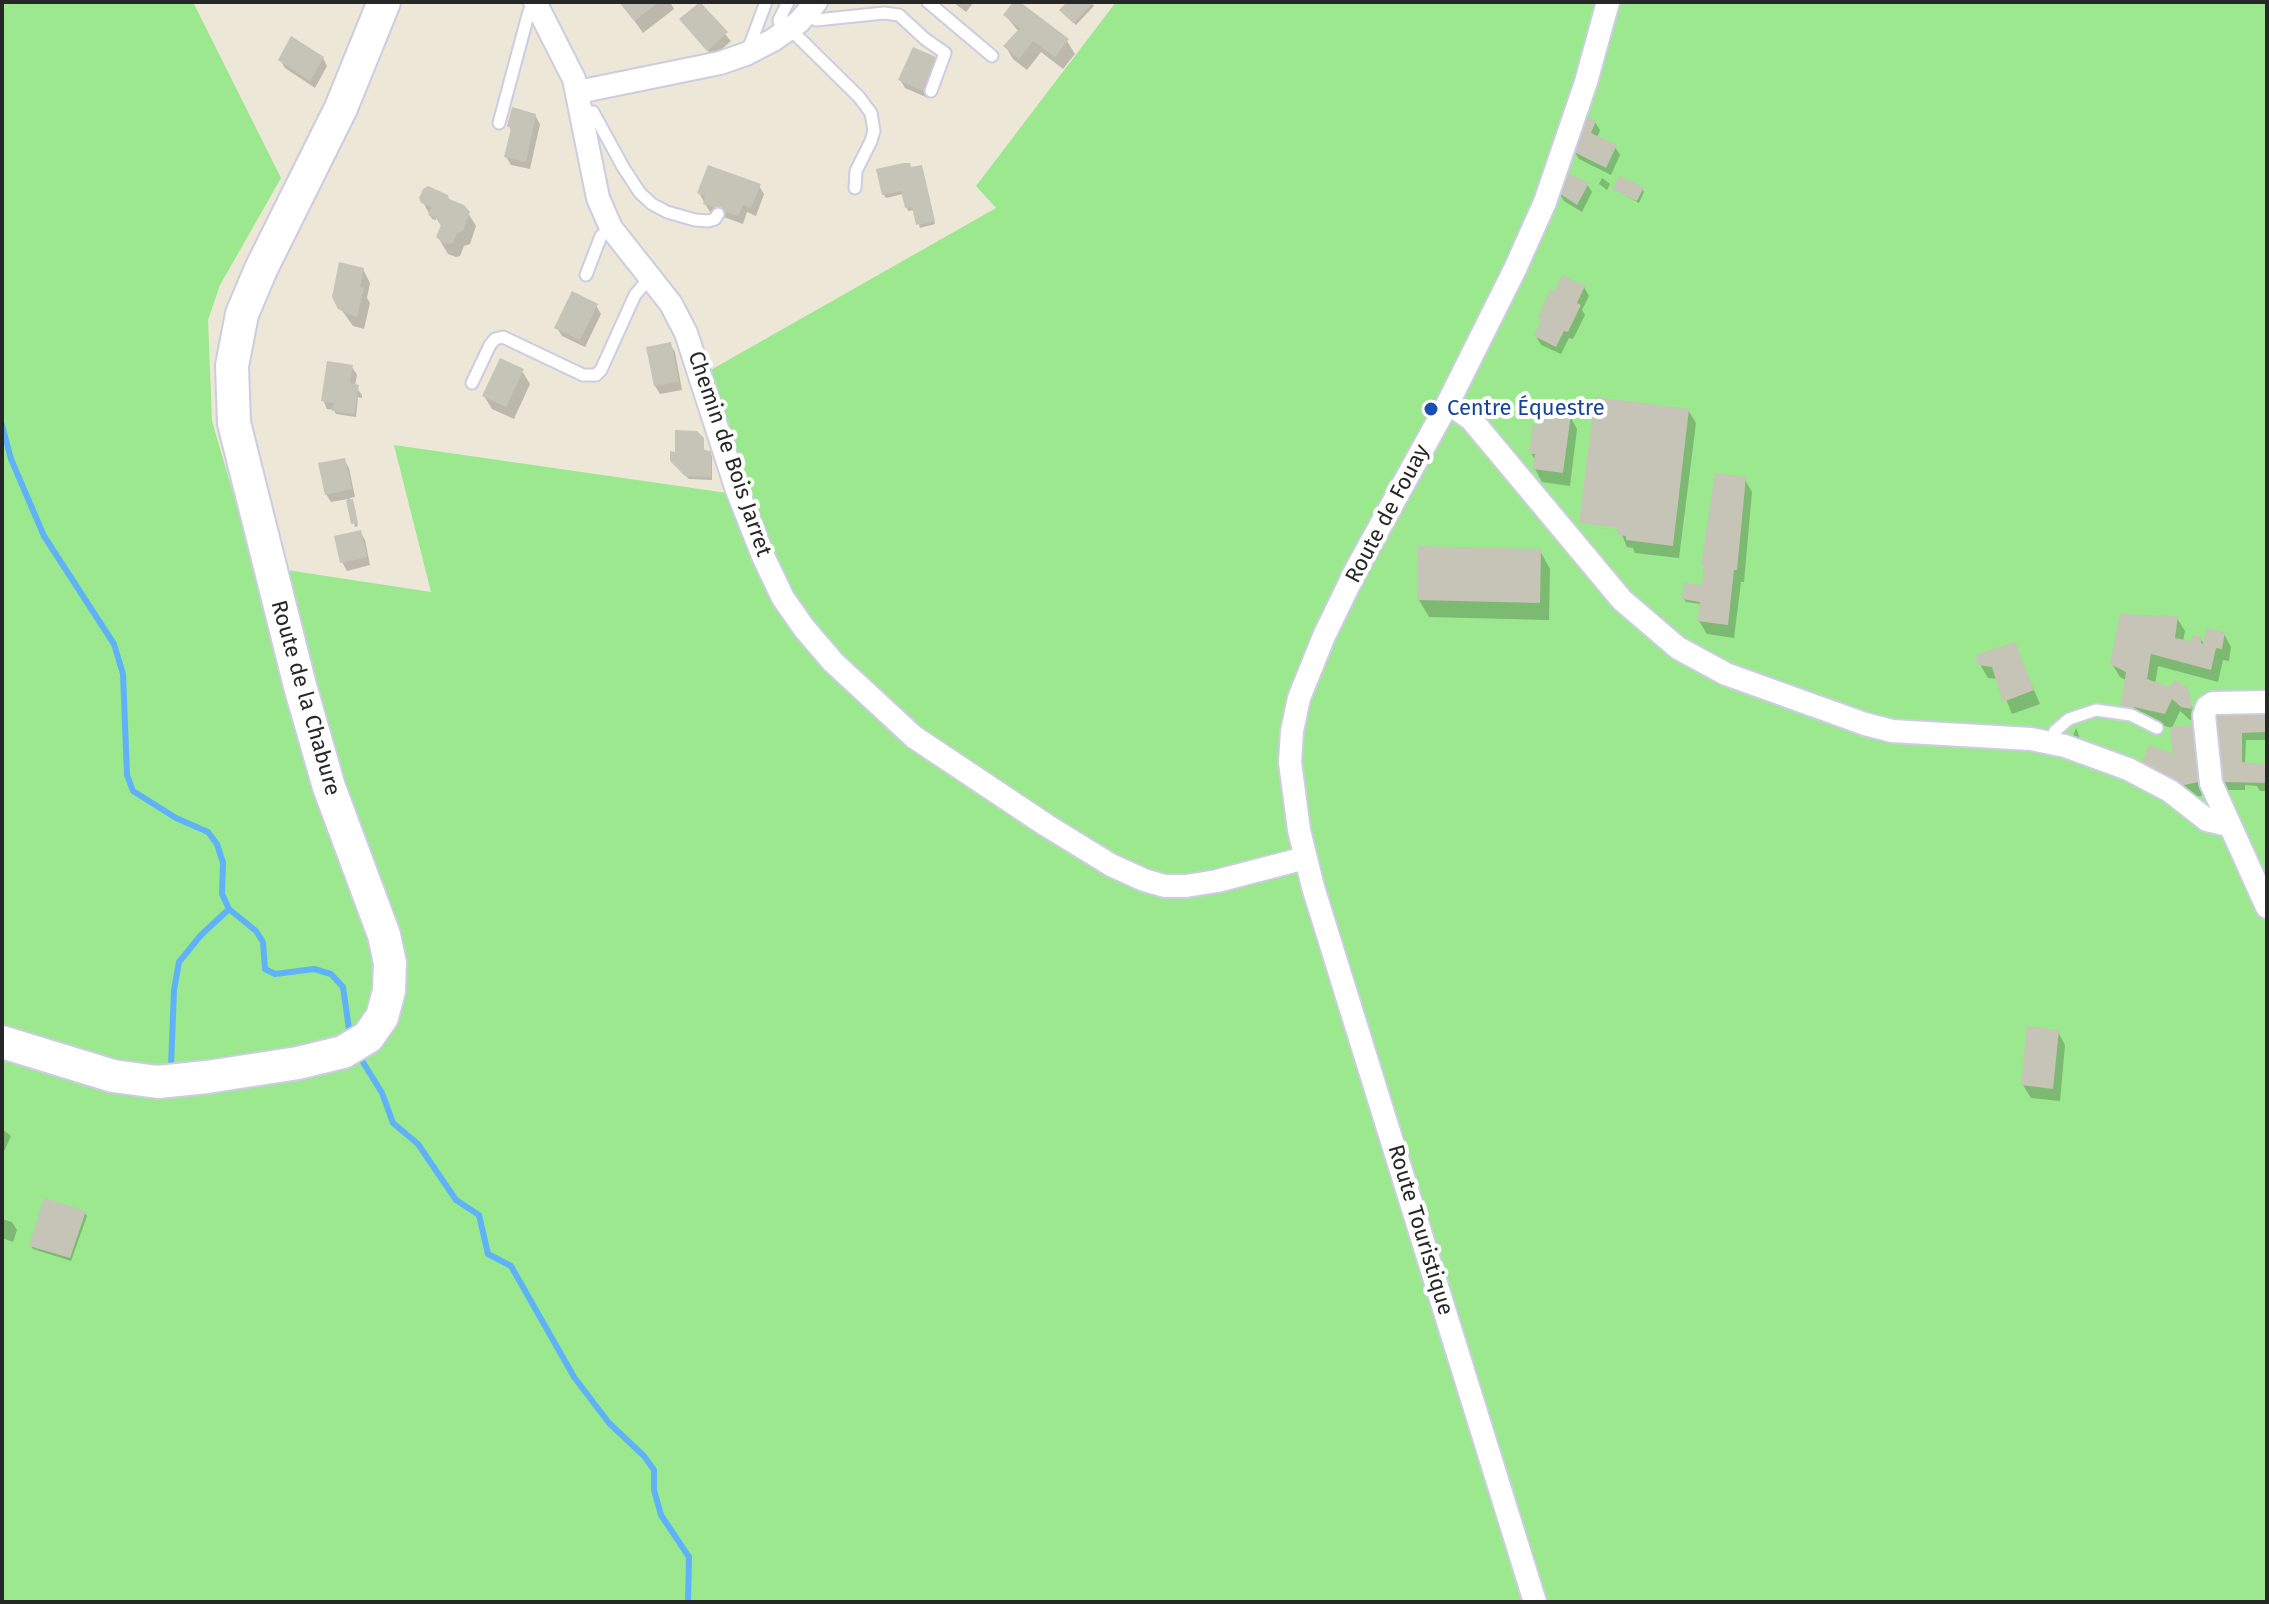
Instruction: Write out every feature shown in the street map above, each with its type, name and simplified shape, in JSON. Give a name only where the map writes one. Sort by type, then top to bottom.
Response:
[{"type":"main road","name":"Route de la Chabure","points":[[2,1042],[113,1076],[158,1082],[298,1063],[343,1052],[368,1037],[382,1017],[389,991],[390,963],[384,935],[329,787],[300,686],[234,423],[232,366],[247,303],[341,108],[384,2]]},
{"type":"street","name":"Route de Fouay","points":[[1305,858],[1290,762],[1299,698],[1318,648],[1357,568],[1448,403],[1545,202],[1586,82],[1608,2]]},
{"type":"street","name":"Chemin de Bois Jarret","points":[[536,3],[567,61],[579,102],[598,198],[611,228],[671,304],[686,333],[737,490],[783,598],[833,662],[914,737],[1046,825],[1111,865],[1144,880],[1165,886],[1186,886],[1305,858]]},
{"type":"street","points":[[579,102],[746,54],[801,14]]},
{"type":"street","points":[[1448,403],[1471,419],[1622,600],[1678,648],[1726,674],[1892,731],[2050,742],[2128,769],[2170,791],[2207,820],[2228,825]]},
{"type":"street","points":[[2267,702],[2213,703],[2204,715],[2208,770],[2228,825],[2267,907]]},
{"type":"street","name":"Route Touristique","points":[[1305,858],[1535,1602]]},
{"type":"lane","points":[[746,54],[766,2]]},
{"type":"lane","points":[[801,14],[831,2]]},
{"type":"lane","points":[[928,2],[992,56]]},
{"type":"lane","points":[[499,123],[528,15],[536,3]]},
{"type":"lane","points":[[801,14],[816,20],[884,13],[899,15],[945,53],[931,91]]},
{"type":"lane","points":[[801,14],[871,113],[874,131],[856,171],[855,188]]},
{"type":"lane","points":[[579,102],[593,112],[623,167],[640,193],[652,204],[695,220],[708,221],[718,214]]},
{"type":"lane","points":[[586,275],[601,236],[611,228]]},
{"type":"lane","points":[[472,383],[490,345],[495,339],[503,337],[583,375],[596,375],[635,295],[650,277]]},
{"type":"lane","points":[[2050,742],[2055,731],[2069,719],[2096,710],[2131,715],[2157,728]]},
{"type":"green space","points":[[2,2],[193,2],[281,178],[220,285],[208,320],[212,421],[254,565],[431,592],[394,445],[748,496],[709,371],[996,208],[976,186],[1116,2],[2267,2],[2267,1602],[2,1602]]},
{"type":"building","points":[[619,2],[659,2],[634,21]]},
{"type":"building","points":[[700,2],[728,32],[707,51],[679,19]]},
{"type":"building","points":[[1013,2],[1020,2],[1069,39],[1055,57],[1033,41],[1019,59],[1003,46],[1020,28],[1003,15]]},
{"type":"building","points":[[1067,2],[1094,2],[1073,23],[1059,10]]},
{"type":"building","points":[[291,36],[324,57],[310,81],[278,60]]},
{"type":"building","points":[[913,47],[936,57],[923,91],[898,80]]},
{"type":"building","points":[[512,107],[536,114],[526,162],[504,157]]},
{"type":"building","points":[[1583,115],[1596,121],[1591,133],[1617,145],[1606,168],[1572,151]]},
{"type":"building","points":[[910,163],[911,167],[922,165],[935,221],[916,225],[912,207],[905,208],[901,191],[882,195],[876,169]]},
{"type":"building","points":[[708,165],[761,184],[751,208],[743,205],[738,216],[703,204],[705,196],[697,193]]},
{"type":"building","points":[[1565,171],[1589,183],[1577,205],[1557,192]]},
{"type":"building","points":[[1619,176],[1644,187],[1637,201],[1612,189]]},
{"type":"building","points":[[428,186],[448,195],[449,199],[464,205],[470,212],[463,231],[457,233],[453,243],[445,244],[436,237],[441,225],[438,219],[428,215],[432,207],[421,203],[419,198]]},
{"type":"building","points":[[339,262],[364,268],[360,287],[364,288],[357,317],[338,309],[332,297]]},
{"type":"building","points":[[1562,275],[1585,286],[1577,303],[1581,305],[1568,332],[1564,331],[1556,347],[1534,336],[1541,320],[1538,317],[1550,290],[1555,291]]},
{"type":"building","points":[[572,291],[598,304],[580,340],[554,328]]},
{"type":"building","points":[[671,342],[679,382],[654,386],[646,347]]},
{"type":"building","points":[[500,358],[524,369],[506,407],[482,396]]},
{"type":"building","points":[[327,361],[353,365],[350,383],[359,385],[354,414],[332,411],[334,403],[321,401]]},
{"type":"building","points":[[1595,397],[1689,409],[1673,546],[1626,540],[1626,536],[1617,535],[1618,528],[1579,523]]},
{"type":"building","points":[[1541,410],[1571,414],[1563,473],[1533,469],[1535,454],[1529,454],[1533,424],[1539,425]]},
{"type":"building","points":[[675,430],[697,431],[704,438],[704,450],[711,451],[711,477],[685,476],[670,461],[670,451],[675,452]]},
{"type":"building","points":[[345,458],[352,489],[325,495],[318,463]]},
{"type":"building","points":[[1715,473],[1746,477],[1728,625],[1697,621],[1700,602],[1682,599],[1684,583],[1702,585],[1704,565],[1701,565]]},
{"type":"building","points":[[353,499],[358,523],[351,524],[346,500]]},
{"type":"building","points":[[361,530],[367,557],[340,563],[334,536]]},
{"type":"building","points":[[1418,546],[1541,549],[1540,603],[1417,600]]},
{"type":"building","points":[[2120,614],[2178,616],[2175,638],[2191,641],[2192,635],[2202,637],[2203,644],[2207,628],[2225,632],[2222,649],[2216,648],[2211,670],[2151,654],[2147,679],[2170,687],[2174,679],[2189,689],[2192,709],[2181,707],[2172,699],[2165,714],[2134,707],[2132,711],[2120,708],[2126,672],[2110,664]]},
{"type":"building","points":[[2015,642],[2034,690],[2003,702],[1992,667],[1978,665],[1975,655]]},
{"type":"building","points":[[2267,712],[2267,732],[2242,733],[2242,762],[2267,764],[2267,783],[2220,782],[2213,715]]},
{"type":"building","points":[[2194,725],[2203,781],[2180,786],[2140,767],[2149,745],[2173,754],[2170,727]]},
{"type":"building","points":[[2027,1026],[2059,1030],[2053,1089],[2021,1085]]},
{"type":"building","points":[[44,1198],[86,1211],[70,1258],[29,1246]]},
{"type":"waterway","points":[[2,425],[11,459],[44,536],[114,644],[123,674],[127,775],[133,791],[176,818],[208,832],[217,844],[223,863],[222,894],[229,909],[256,931],[263,942],[265,969],[275,974],[314,969],[331,974],[343,987],[350,1036]]},
{"type":"waterway","points":[[171,1066],[174,990],[179,962],[201,935],[229,909]]},
{"type":"waterway","points":[[361,1059],[382,1093],[393,1123],[418,1144],[456,1200],[479,1215],[488,1254],[511,1266],[574,1377],[609,1423],[644,1456],[654,1470],[654,1490],[661,1515],[689,1557],[688,1602]]},
{"type":"place","name":"Centre Équestre","points":[[1431,409]]}]
